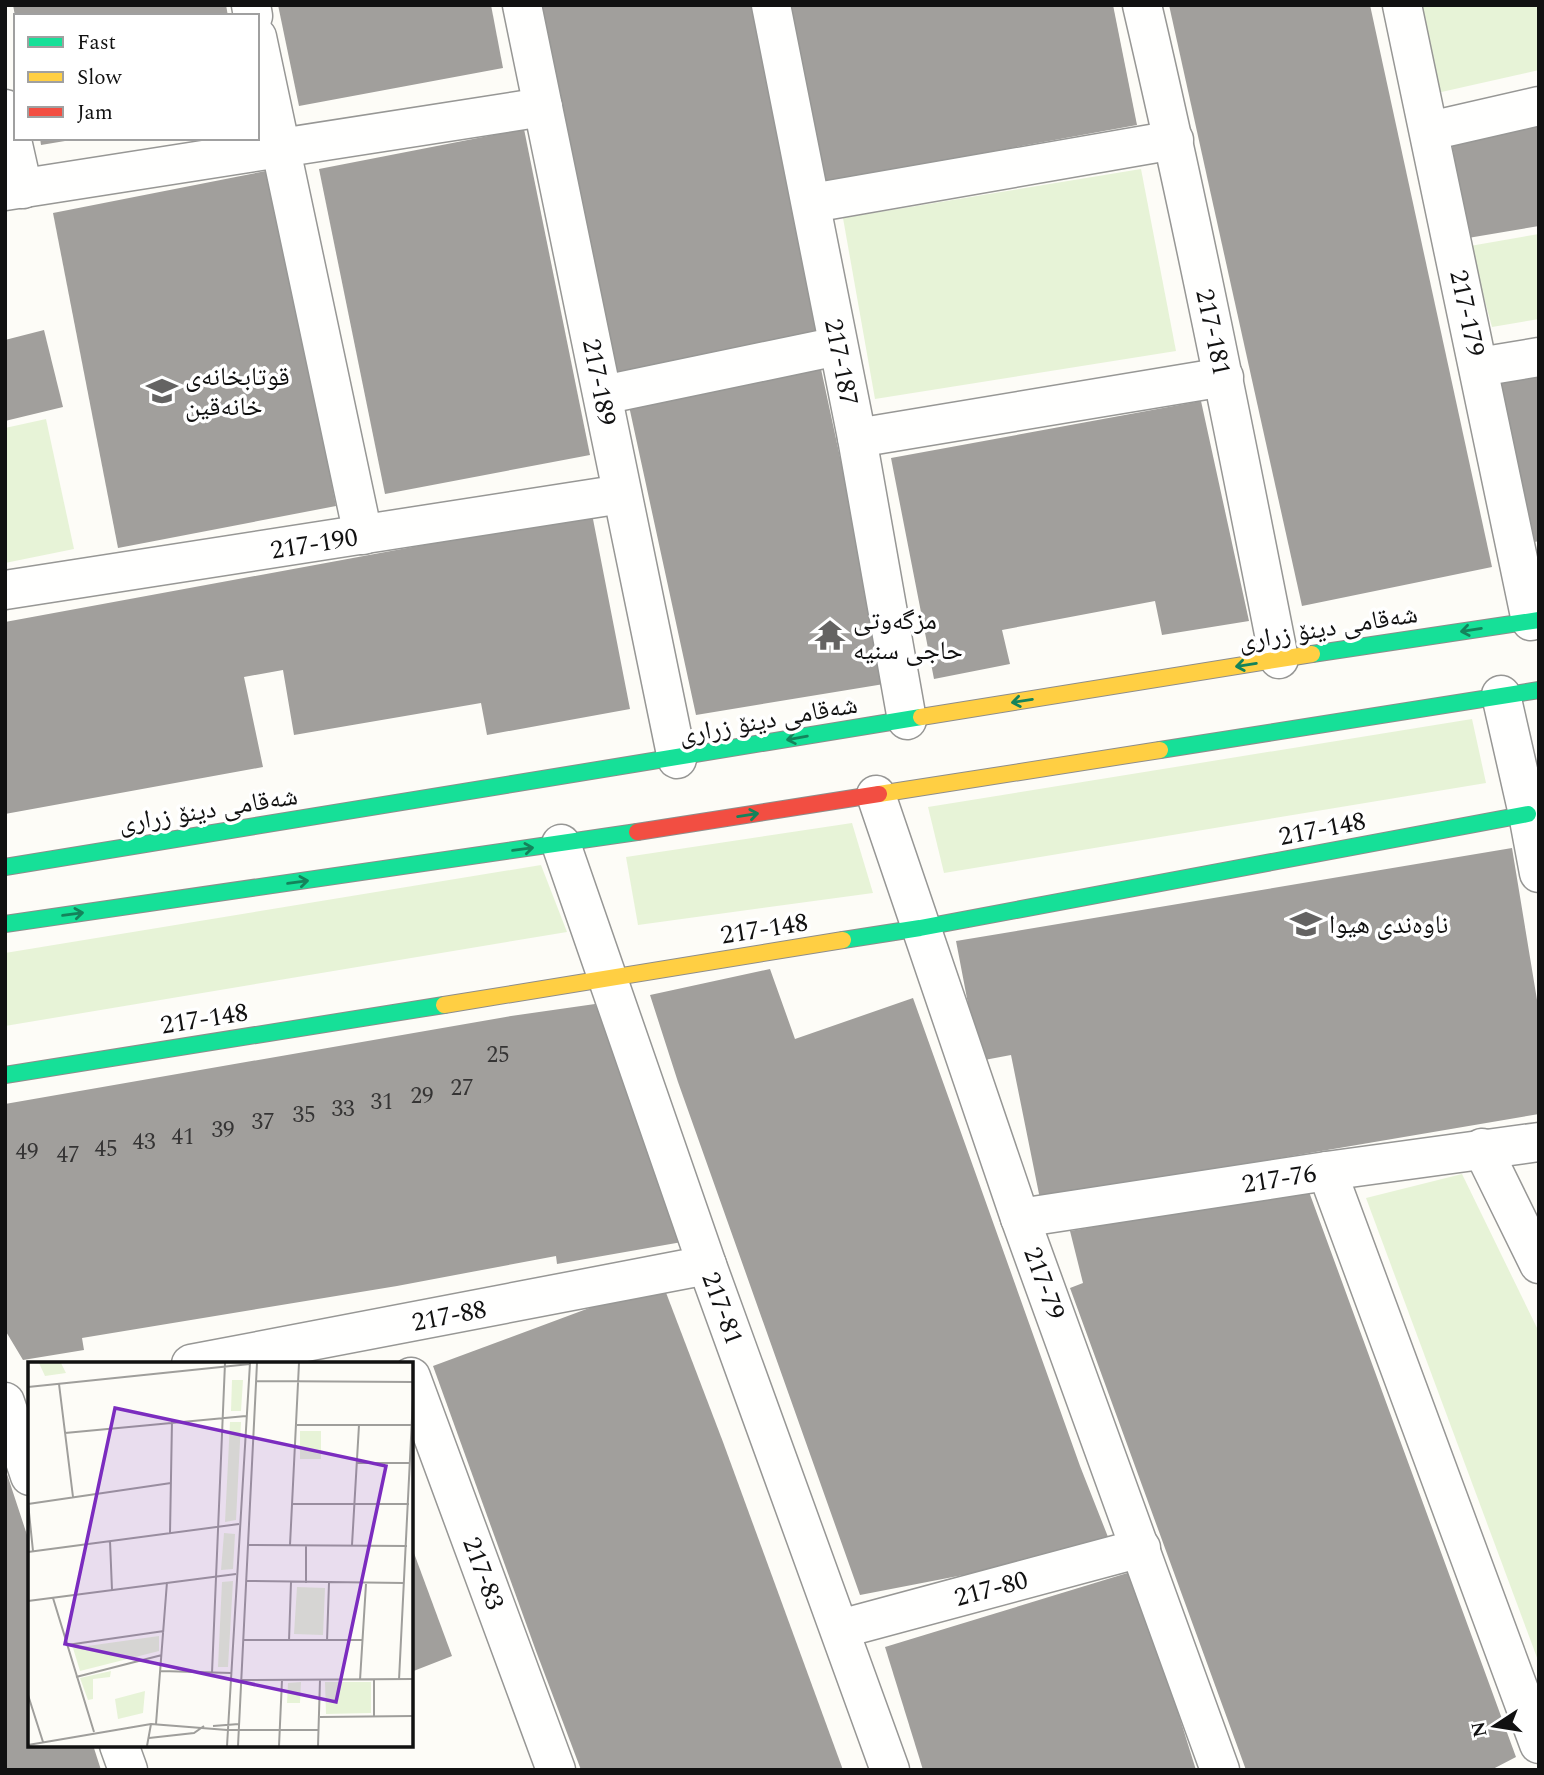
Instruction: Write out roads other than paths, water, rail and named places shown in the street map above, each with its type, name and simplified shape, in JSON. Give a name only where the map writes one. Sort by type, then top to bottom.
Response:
[{"type":"main road","name":"شەقامی دینۆ زراری","points":[[5,867],[1279,659],[1535,620]]},
{"type":"main road","points":[[5,924],[561,844],[1539,690]]},
{"type":"main road","name":"217-148","points":[[5,1075],[920,928],[1528,814]]},
{"type":"street","name":"217-189","points":[[522,5],[677,759]]},
{"type":"street","name":"217-187","points":[[771,5],[857,438],[907,720]]},
{"type":"street","name":"217-181","points":[[1142,5],[1174,140],[1224,377],[1279,659]]},
{"type":"street","name":"217-179","points":[[1402,5],[1535,620]]},
{"type":"street","points":[[259,46],[363,535]]},
{"type":"street","points":[[1430,131],[1539,106]]},
{"type":"street","points":[[5,109],[14,190],[543,107]]},
{"type":"street","points":[[812,203],[1174,140]]},
{"type":"street","points":[[603,395],[838,346]]},
{"type":"street","points":[[1479,367],[1539,357]]},
{"type":"street","points":[[857,438],[1224,377]]},
{"type":"street","name":"217-190","points":[[5,590],[622,494]]},
{"type":"street","points":[[1502,695],[1539,873]]},
{"type":"street","name":"217-79","points":[[876,795],[1020,1217],[1220,1770]]},
{"type":"street","name":"217-81","points":[[561,844],[707,1265],[890,1770]]},
{"type":"street","name":"217-76","points":[[1020,1217],[1482,1148],[1539,1142]]},
{"type":"street","points":[[1482,1148],[1539,1264]]},
{"type":"street","points":[[1327,1171],[1539,1744]]},
{"type":"street","name":"217-88","points":[[202,1362],[707,1265]]},
{"type":"street","points":[[392,1326],[405,1362]]},
{"type":"street","name":"217-83","points":[[413,1382],[556,1770]]},
{"type":"street","points":[[28,1395],[5,1401],[28,1470]]},
{"type":"street","name":"217-80","points":[[840,1629],[1141,1548]]},
{"type":"street","points":[[121,1747],[128,1770]]},
{"type":"street","points":[[1525,1770],[1539,1763]]},
{"type":"place","name":"قوتابخانەی خانەقین","points":[[162,391]]},
{"type":"place","name":"مزگەوتی حاجی سنیە","points":[[830,635]]},
{"type":"place","name":"ناوەندی هیوا","points":[[1306,924]]}]
